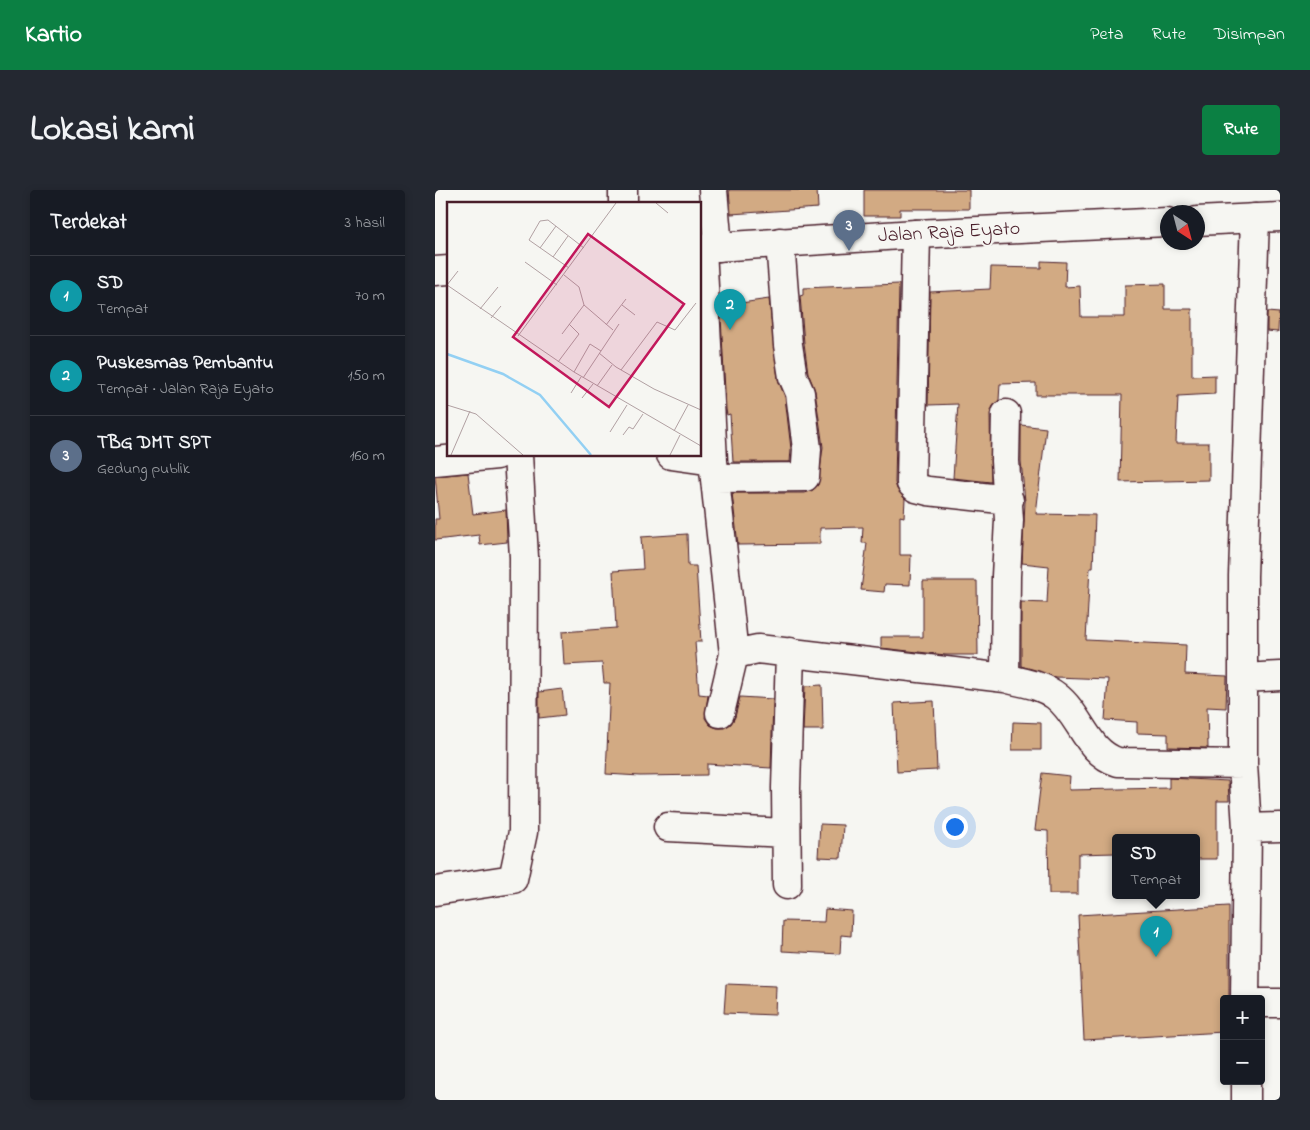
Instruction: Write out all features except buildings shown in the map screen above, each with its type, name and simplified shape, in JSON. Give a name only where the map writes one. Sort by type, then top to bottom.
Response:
[{"type":"street","points":[[713,190],[707,247],[714,469],[734,654],[721,713]]},
{"type":"street","points":[[1205,220],[1268,217],[1246,461],[1243,678],[1243,764],[1247,828],[1245,995]]},
{"type":"street","name":"Jalan Raja Eyato","points":[[707,247],[916,234],[1160,222]]},
{"type":"street","points":[[916,234],[911,483],[916,488],[928,491],[1009,500]]},
{"type":"street","points":[[674,456],[714,469],[805,476],[807,449],[800,393],[793,377],[788,345],[780,242]]},
{"type":"street","points":[[1005,414],[1005,461],[1009,500],[1005,678]]},
{"type":"street","points":[[435,461],[487,456]]},
{"type":"street","points":[[435,891],[513,879],[523,832],[524,557],[518,456]]},
{"type":"street","points":[[734,654],[758,649],[1005,678],[1042,687],[1056,696],[1067,707],[1094,746],[1107,758],[1119,762],[1243,764]]},
{"type":"street","points":[[787,885],[786,788],[790,652]]},
{"type":"street","points":[[1243,678],[1280,676]]},
{"type":"street","points":[[668,827],[787,833]]},
{"type":"street","points":[[1247,828],[1280,827]]},
{"type":"street","points":[[1265,1003],[1280,1004]]},
{"type":"street","points":[[1246,1085],[1246,1100]]},
{"type":"place","name":"TBG DMT SPT","points":[[849,251]]},
{"type":"place","name":"Puskesmas Pembantu","points":[[730,330]]},
{"type":"place","name":"SD","points":[[1156,957]]}]
